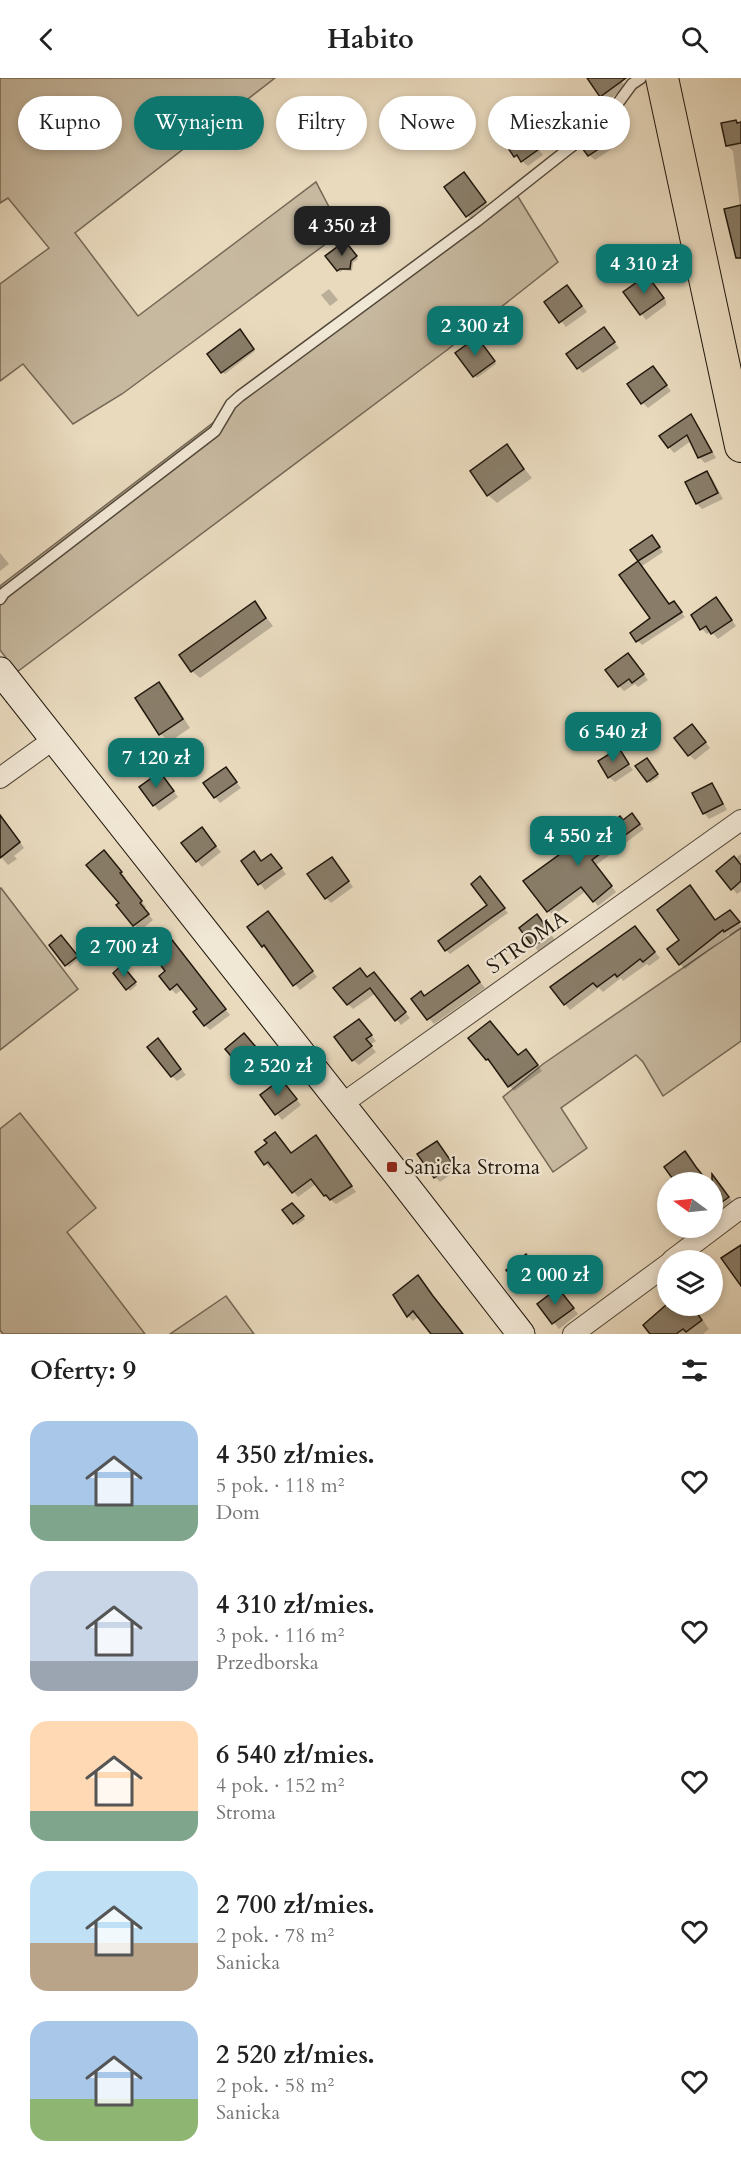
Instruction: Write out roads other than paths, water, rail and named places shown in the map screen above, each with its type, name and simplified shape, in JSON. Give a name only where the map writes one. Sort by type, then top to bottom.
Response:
[{"type":"main road","points":[[662,78],[741,446]]},
{"type":"street","points":[[0,671],[521,1334]]},
{"type":"street","points":[[0,778],[54,739]]},
{"type":"street","name":"STROMA","points":[[342,1104],[741,820]]},
{"type":"street","points":[[685,1250],[741,1208]]},
{"type":"street","points":[[573,1334],[657,1271]]},
{"type":"lane","points":[[0,599],[4,592],[215,431],[231,404],[240,396],[477,220],[600,124],[632,84],[641,78]]},
{"type":"place","name":"Sanicka Stroma","points":[[392,1167]]}]
